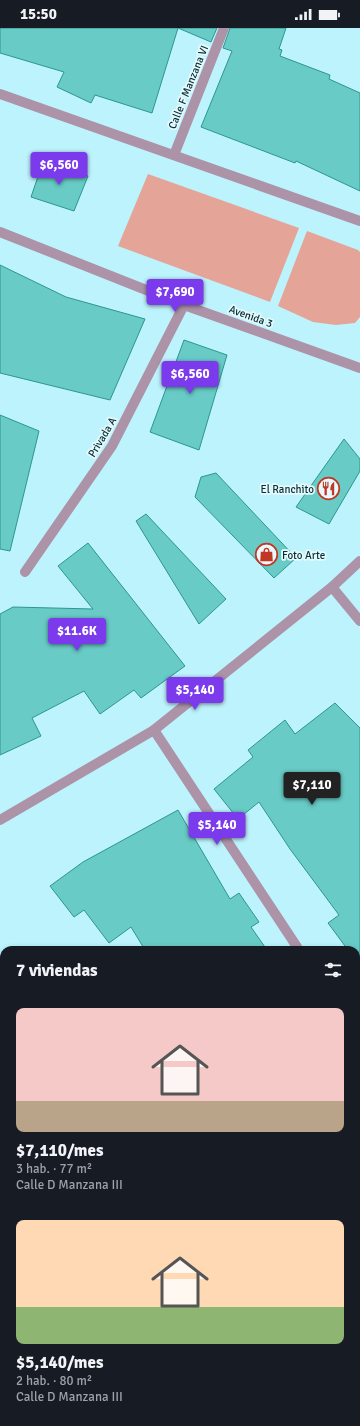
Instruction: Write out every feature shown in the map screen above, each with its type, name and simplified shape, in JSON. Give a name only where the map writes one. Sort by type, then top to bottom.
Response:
[{"type":"street","name":"Calle F Manzana VI","points":[[174,155],[224,28]]},
{"type":"street","points":[[0,94],[360,221]]},
{"type":"street","name":"Avenida 3","points":[[0,232],[184,305],[360,368]]},
{"type":"street","name":"Privada A","points":[[25,572],[112,446],[184,305]]},
{"type":"street","points":[[0,820],[154,730],[332,587],[360,561]]},
{"type":"street","points":[[332,587],[360,621]]},
{"type":"street","points":[[154,730],[296,946]]},
{"type":"shaded area","points":[[148,174],[299,228],[270,302],[118,246]]},
{"type":"shaded area","points":[[307,231],[360,252],[360,317],[355,323],[336,325],[313,322],[278,306]]},
{"type":"building","points":[[0,28],[178,28],[152,113],[95,95],[91,103],[57,87],[64,72],[0,53]]},
{"type":"building","points":[[178,28],[217,28],[211,42]]},
{"type":"building","points":[[230,28],[286,28],[279,49],[282,50],[280,56],[330,75],[329,79],[360,93],[360,191],[296,161],[295,163],[201,127],[232,51],[223,48]]},
{"type":"building","points":[[44,159],[88,176],[74,211],[31,197]]},
{"type":"building","points":[[0,265],[66,297],[145,319],[110,400],[0,373]]},
{"type":"building","points":[[184,340],[227,355],[199,450],[150,432]]},
{"type":"building","points":[[0,415],[39,431],[10,551],[0,549]]},
{"type":"building","name":"El Ranchito","points":[[344,439],[360,459],[360,471],[329,524],[296,507]]},
{"type":"building","points":[[216,473],[296,558],[274,578],[195,497],[201,477]]},
{"type":"building","points":[[146,514],[226,599],[199,624],[136,521]]},
{"type":"building","points":[[88,543],[185,666],[141,698],[134,690],[100,714],[84,691],[32,718],[41,736],[0,755],[0,614],[13,607],[93,609],[58,566]]},
{"type":"building","points":[[335,703],[360,728],[360,946],[345,946],[328,923],[339,915],[290,849],[259,802],[238,819],[214,789],[253,757],[248,750],[285,720],[295,734]]},
{"type":"building","points":[[178,810],[230,899],[239,893],[259,922],[251,927],[264,946],[143,946],[131,927],[109,943],[84,910],[74,917],[50,886],[83,862]]},
{"type":"place","name":"El Ranchito","points":[[329,489]]},
{"type":"place","name":"Foto Arte","points":[[267,555]]}]
